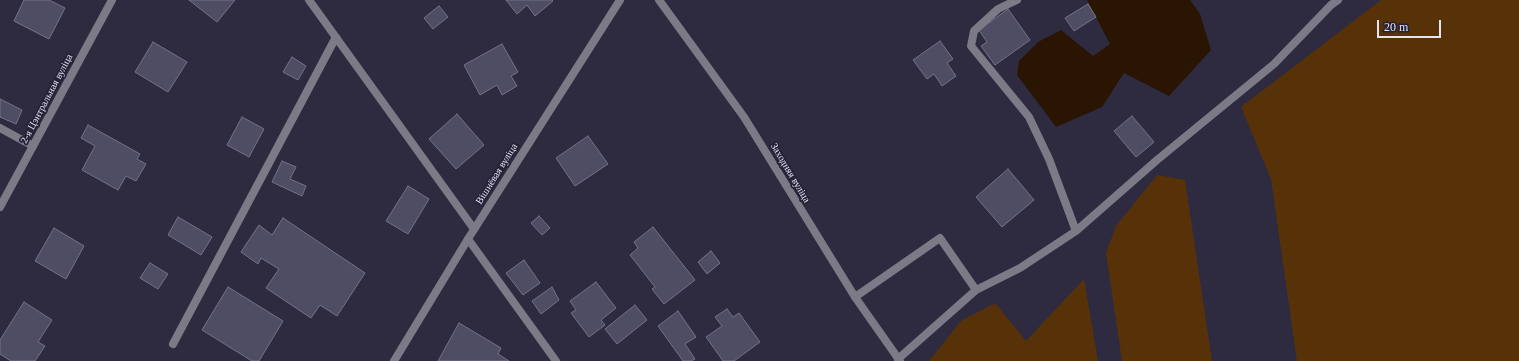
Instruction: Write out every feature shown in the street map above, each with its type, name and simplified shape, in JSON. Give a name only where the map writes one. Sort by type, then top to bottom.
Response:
[{"type":"street","name":"2-я Цэнтральная вуліца","points":[[0,208],[112,0]]},
{"type":"street","points":[[310,0],[474,229]]},
{"type":"street","name":"Вішнёвая вуліца","points":[[394,361],[474,229],[620,0]]},
{"type":"street","name":"Заходняя вуліца","points":[[659,0],[744,117],[855,297],[899,360]]},
{"type":"street","points":[[1016,0],[998,9],[974,31],[971,46],[1029,117],[1049,159],[1076,231]]},
{"type":"street","points":[[899,360],[976,290],[1020,268],[1076,231],[1157,160],[1274,64],[1331,5],[1338,0]]},
{"type":"street","points":[[173,344],[336,37]]},
{"type":"street","points":[[0,128],[33,146]]},
{"type":"street","points":[[855,297],[940,238],[976,290]]},
{"type":"street","points":[[468,239],[556,361]]},
{"type":"shaded area","points":[[1087,0],[1190,0],[1200,14],[1211,50],[1169,96],[1124,73],[1102,107],[1056,127],[1017,75],[1019,61],[1038,42],[1061,30],[1093,56],[1110,44]]},
{"type":"shaded area","points":[[1381,0],[1519,0],[1519,361],[1297,361],[1271,179],[1241,107]]},
{"type":"shaded area","points":[[1157,175],[1185,180],[1212,361],[1122,361],[1106,253],[1116,226]]},
{"type":"shaded area","points":[[1084,279],[1098,361],[929,361],[961,321],[995,303],[1026,341]]},
{"type":"building","points":[[24,0],[49,0],[65,8],[49,39],[14,21]]},
{"type":"building","points":[[189,0],[235,0],[217,22]]},
{"type":"building","points":[[506,0],[553,1],[535,16],[527,5],[517,14]]},
{"type":"building","points":[[1088,4],[1096,17],[1074,31],[1065,18]]},
{"type":"building","points":[[439,6],[448,17],[433,29],[424,18]]},
{"type":"building","points":[[1008,9],[1030,40],[995,65],[981,46],[987,42],[979,30]]},
{"type":"building","points":[[940,41],[953,59],[947,63],[956,76],[942,86],[934,74],[927,79],[913,60]]},
{"type":"building","points":[[153,42],[187,62],[168,92],[135,72]]},
{"type":"building","points":[[502,44],[518,72],[511,76],[517,86],[502,95],[497,85],[480,95],[464,65]]},
{"type":"building","points":[[292,57],[306,66],[298,80],[283,72]]},
{"type":"building","points":[[0,99],[22,110],[16,124],[0,117]]},
{"type":"building","points":[[457,114],[484,145],[456,169],[429,139]]},
{"type":"building","points":[[1132,116],[1154,142],[1136,157],[1114,131]]},
{"type":"building","points":[[242,117],[264,129],[249,157],[227,145]]},
{"type":"building","points":[[88,125],[140,154],[137,159],[146,164],[136,181],[126,176],[118,190],[82,170],[95,146],[81,138]]},
{"type":"building","points":[[588,136],[608,164],[575,186],[556,158]]},
{"type":"building","points":[[282,161],[296,167],[290,179],[306,186],[302,196],[272,182]]},
{"type":"building","points":[[1008,169],[1034,200],[1002,227],[976,197]]},
{"type":"building","points":[[408,186],[429,199],[408,234],[386,221]]},
{"type":"building","points":[[539,216],[550,228],[542,235],[531,223]]},
{"type":"building","points":[[178,217],[212,237],[201,255],[168,235]]},
{"type":"building","points":[[283,218],[365,273],[337,316],[320,305],[311,318],[266,288],[279,269],[261,258],[258,264],[241,252],[259,225],[272,235]]},
{"type":"building","points":[[653,227],[695,280],[664,304],[652,289],[655,287],[630,255],[638,248],[634,242]]},
{"type":"building","points":[[54,228],[84,246],[66,279],[35,261]]},
{"type":"building","points":[[711,251],[720,263],[707,274],[698,262]]},
{"type":"building","points":[[524,260],[540,283],[523,295],[506,273]]},
{"type":"building","points":[[150,263],[168,274],[158,289],[140,278]]},
{"type":"building","points":[[596,282],[616,308],[601,320],[605,325],[589,337],[571,313],[576,310],[570,301]]},
{"type":"building","points":[[228,287],[283,321],[259,361],[252,361],[202,330]]},
{"type":"building","points":[[552,287],[559,300],[541,314],[532,301]]},
{"type":"building","points":[[24,302],[52,320],[38,342],[45,346],[35,361],[11,361],[0,354],[0,340]]},
{"type":"building","points":[[635,305],[647,320],[617,344],[605,329]]},
{"type":"building","points":[[727,309],[733,317],[739,313],[760,342],[734,361],[723,361],[706,337],[722,326],[715,317]]},
{"type":"building","points":[[678,311],[696,337],[685,344],[695,359],[691,361],[683,361],[658,326]]},
{"type":"building","points":[[459,323],[501,348],[498,354],[509,361],[438,361]]}]
